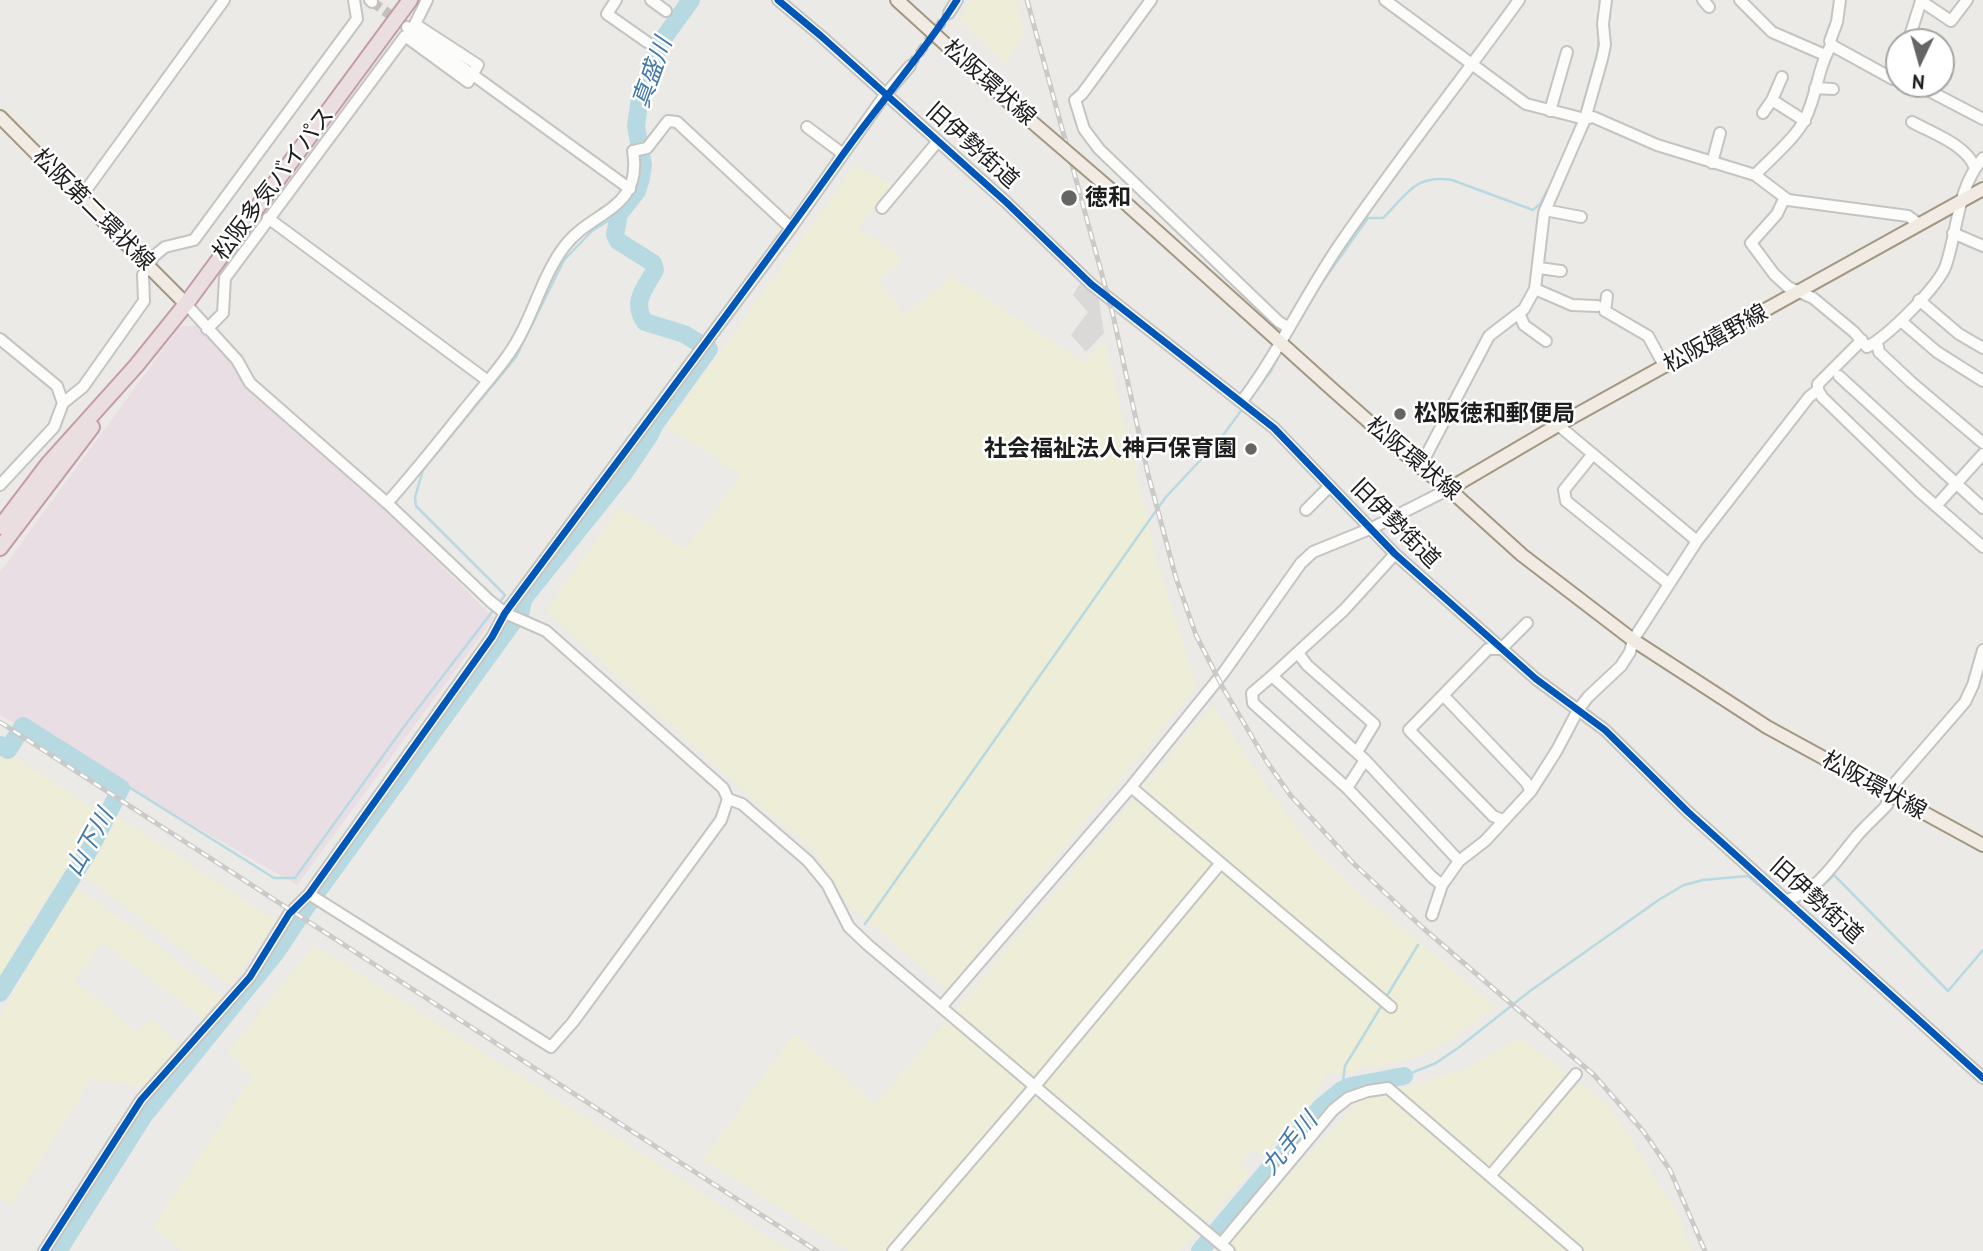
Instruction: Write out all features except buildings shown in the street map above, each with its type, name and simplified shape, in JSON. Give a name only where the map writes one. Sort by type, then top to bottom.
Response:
[{"type":"highway","name":"松阪多気バイパス","points":[[0,548],[136,366],[186,304],[410,0]]},
{"type":"highway","name":"松阪多気バイパス","points":[[0,527],[48,464],[136,366]]},
{"type":"main road","name":"松阪環状線","points":[[897,0],[1522,555],[1633,640],[1767,727],[1983,845]]},
{"type":"main road","name":"松阪第二環状線","points":[[0,117],[186,304]]},
{"type":"main road","name":"松阪嬉野線","points":[[1449,489],[1558,425],[1983,189]]},
{"type":"street","points":[[81,197],[224,0]]},
{"type":"street","points":[[0,485],[54,427],[63,403],[83,387],[144,301],[143,275],[147,266],[165,247],[194,240],[357,19],[354,0]]},
{"type":"street","points":[[207,329],[223,313],[225,278],[405,36],[468,82],[474,75],[478,65],[415,24],[427,0]]},
{"type":"street","points":[[616,0],[607,14],[647,42]]},
{"type":"street","points":[[651,0],[666,11]]},
{"type":"street","name":"旧伊勢街道","points":[[778,0],[1007,203],[1091,284],[1273,428],[1395,554],[1536,679],[1605,730],[1688,812],[1983,1078]]},
{"type":"street","points":[[949,13],[957,0]]},
{"type":"street","points":[[1151,0],[1075,100],[1084,129],[1099,149],[1279,322],[1288,327]]},
{"type":"street","points":[[1385,0],[1526,104],[1585,119],[1593,117],[1657,145],[1755,175],[1784,199],[1908,216],[1919,224]]},
{"type":"street","points":[[1242,401],[1263,373],[1288,327],[1326,275],[1340,244],[1519,0]]},
{"type":"street","points":[[1420,467],[1489,336],[1524,309],[1535,289],[1545,210],[1585,119],[1605,45],[1603,24],[1606,0]]},
{"type":"street","points":[[1740,0],[1772,32],[1825,55]]},
{"type":"street","points":[[1755,175],[1805,121],[1825,55],[1832,44],[1830,41],[1837,22],[1840,0]]},
{"type":"street","points":[[1912,28],[1921,1],[1951,21],[1967,0]]},
{"type":"street","points":[[407,27],[630,189]]},
{"type":"street","points":[[1832,44],[1885,75]]},
{"type":"street","points":[[1550,111],[1567,52]]},
{"type":"street","points":[[1854,72],[1862,62]]},
{"type":"street","points":[[44,1251],[141,1100],[250,978],[289,914],[309,894],[492,637],[503,611],[791,228],[885,95],[910,66]]},
{"type":"street","points":[[1763,113],[1782,77]]},
{"type":"street","points":[[1815,88],[1833,89]]},
{"type":"street","points":[[1942,98],[1983,120]]},
{"type":"street","points":[[1772,100],[1805,121]]},
{"type":"street","points":[[387,503],[510,354],[555,260],[565,245],[619,204],[630,189],[636,165],[634,151],[647,148],[668,121],[677,122],[791,228]]},
{"type":"street","points":[[1912,122],[1958,148],[1973,162],[1975,168]]},
{"type":"street","points":[[807,127],[843,155]]},
{"type":"street","points":[[1712,163],[1720,133]]},
{"type":"street","points":[[882,208],[938,141]]},
{"type":"street","points":[[1784,199],[1777,214],[1751,243],[1774,274],[1788,287],[1813,298],[1867,347],[1877,342],[1901,321],[1936,283],[1946,267],[1961,201],[1975,168],[1983,158]]},
{"type":"street","points":[[1545,210],[1581,217]]},
{"type":"street","points":[[268,218],[488,381]]},
{"type":"street","points":[[1953,233],[1983,246]]},
{"type":"street","points":[[1539,268],[1562,271]]},
{"type":"street","points":[[1535,289],[1572,305],[1597,306]]},
{"type":"street","points":[[1606,296],[1605,311],[1648,336],[1665,367]]},
{"type":"street","points":[[1919,300],[1959,334],[1983,348]]},
{"type":"street","points":[[186,304],[237,360],[250,383],[387,503],[492,602],[503,611],[546,631],[723,788],[728,799],[721,820],[580,1012],[551,1047],[309,894]]},
{"type":"street","points":[[1519,313],[1524,325],[1546,341]]},
{"type":"street","points":[[1901,321],[1937,352],[1983,381]]},
{"type":"street","points":[[0,339],[57,386],[63,403]]},
{"type":"street","points":[[1862,340],[1854,354],[1818,384],[1822,397],[1983,547]]},
{"type":"street","points":[[1877,342],[1879,352],[1983,443]]},
{"type":"street","points":[[1839,376],[1983,508]]},
{"type":"street","points":[[1432,915],[1442,885],[1459,860],[1485,841],[1531,791],[1588,696],[1621,666],[1630,652],[1633,640],[1697,541],[1809,397],[1818,390]]},
{"type":"street","points":[[1558,425],[1697,541]]},
{"type":"street","points":[[1593,454],[1564,490],[1566,501],[1669,584]]},
{"type":"street","points":[[1936,506],[1983,454]]},
{"type":"street","points":[[1306,510],[1330,486]]},
{"type":"street","points":[[942,1006],[1131,788],[1224,672],[1301,563],[1313,552],[1372,528],[1449,489]]},
{"type":"street","points":[[1395,554],[1344,610],[1252,693],[1253,703],[1347,788],[1442,885]]},
{"type":"street","points":[[1503,820],[1493,816],[1409,730],[1488,649],[1501,649],[1527,623]]},
{"type":"street","points":[[1787,900],[1800,896],[1843,862],[1858,835],[1887,805],[1887,792],[1965,702],[1983,650]]},
{"type":"street","points":[[1298,653],[1307,665],[1374,724],[1347,788]]},
{"type":"street","points":[[1272,676],[1361,756],[1459,860]]},
{"type":"street","points":[[1443,695],[1526,782],[1531,791]]},
{"type":"street","points":[[1131,788],[1391,1007]]},
{"type":"street","points":[[728,799],[742,804],[808,861],[827,884],[849,927],[1225,1248],[1332,1110],[1348,1098],[1388,1088],[1577,1251]]},
{"type":"street","points":[[893,1251],[1220,864]]},
{"type":"street","points":[[1490,1176],[1576,1074]]},
{"type":"shaded area","points":[[1082,280],[1098,294],[1104,333],[1086,352],[1071,335],[1088,312],[1073,295]]},
{"type":"shaded area","points":[[180,326],[200,326],[494,618],[297,885],[0,715],[0,572]]},
{"type":"green space","points":[[971,0],[1017,0],[1024,35],[1005,64],[960,20]]},
{"type":"green space","points":[[855,165],[892,185],[857,228],[904,258],[880,280],[905,315],[952,276],[1084,363],[1105,341],[1158,566],[1197,687],[947,989],[847,903],[816,853],[731,780],[546,611],[620,507],[685,549],[741,475],[667,426]]},
{"type":"green space","points":[[1213,705],[1260,777],[1309,844],[1360,894],[1495,1007],[1444,1044],[1403,1062],[1361,1068],[1346,1074],[1327,1073],[1313,1098],[1263,1157],[1253,1149],[1240,1163],[1250,1172],[1180,1251],[848,1251],[703,1159],[795,1033],[875,1105]]},
{"type":"green space","points":[[0,748],[99,812],[98,821],[25,931],[0,979]]},
{"type":"green space","points":[[118,816],[276,921],[230,985],[85,877]]},
{"type":"green space","points":[[77,890],[148,938],[222,997],[203,1018],[103,943],[74,980],[137,1032],[150,1018],[181,1046],[145,1087],[92,1079],[11,1206],[0,1197],[0,1017],[70,893]]},
{"type":"green space","points":[[314,945],[668,1170],[790,1251],[182,1251],[153,1227],[252,1077],[228,1052]]},
{"type":"green space","points":[[1520,1037],[1609,1105],[1678,1214],[1691,1251],[1221,1251],[1358,1101],[1470,1067]]},
{"type":"waterway","name":"真盛川","points":[[58,1251],[145,1114],[277,951],[521,611],[523,599],[624,473],[655,424],[709,349],[684,334],[645,322],[639,302],[655,270],[653,263],[618,241],[615,235],[619,214],[637,191],[641,178],[643,165],[636,126],[640,98],[660,43],[691,0]]},
{"type":"waterway","points":[[1581,113],[1598,51],[1600,0]]},
{"type":"waterway","points":[[1572,136],[1578,120]]},
{"type":"waterway","points":[[1321,284],[1368,218],[1383,218],[1405,194],[1420,183],[1439,179],[1452,180],[1533,210],[1540,204],[1554,178]]},
{"type":"waterway","points":[[499,603],[505,595],[416,506],[415,497],[423,470],[516,357],[564,260],[592,231],[619,214]]},
{"type":"waterway","points":[[1249,400],[1271,371],[1282,350]]},
{"type":"waterway","points":[[865,924],[1165,498],[1221,438],[1243,408]]},
{"type":"waterway","points":[[121,788],[124,784],[274,878],[295,878],[403,728],[495,608]]},
{"type":"waterway","name":"山下川","points":[[0,745],[8,750],[23,726],[121,788],[91,847],[0,993]]},
{"type":"waterway","points":[[1795,904],[1815,893],[1834,875],[1948,991],[1983,950]]},
{"type":"waterway","points":[[1404,1076],[1436,1063],[1458,1048],[1530,991],[1684,885],[1703,880],[1748,876],[1786,906]]},
{"type":"waterway","points":[[1385,999],[1418,945]]},
{"type":"waterway","points":[[1342,1090],[1345,1066],[1382,1005]]},
{"type":"waterway","name":"九手川","points":[[1200,1251],[1321,1107],[1351,1086],[1404,1076]]},
{"type":"tunnel","points":[[372,2],[402,23]]},
{"type":"tunnel","points":[[910,66],[949,13]]},
{"type":"railway","points":[[1027,0],[1113,315],[1148,474],[1176,578],[1196,635],[1223,688],[1267,762],[1291,796],[1353,863],[1423,928],[1594,1075],[1643,1131],[1670,1170],[1705,1251]]},
{"type":"railway","points":[[0,722],[817,1251]]},
{"type":"cycle path","points":[[778,0],[1007,203],[1091,284],[1274,428],[1395,554],[1536,679],[1605,730],[1688,812],[1983,1078]]},
{"type":"cycle path","points":[[44,1251],[141,1100],[250,977],[289,914],[309,894],[492,637],[505,613],[957,0]]},
{"type":"place","name":"徳和","points":[[1069,198]]},
{"type":"place","name":"松阪徳和郵便局","points":[[1400,414]]},
{"type":"place","name":"社会福祉法人神戸保育園","points":[[1251,449]]}]
